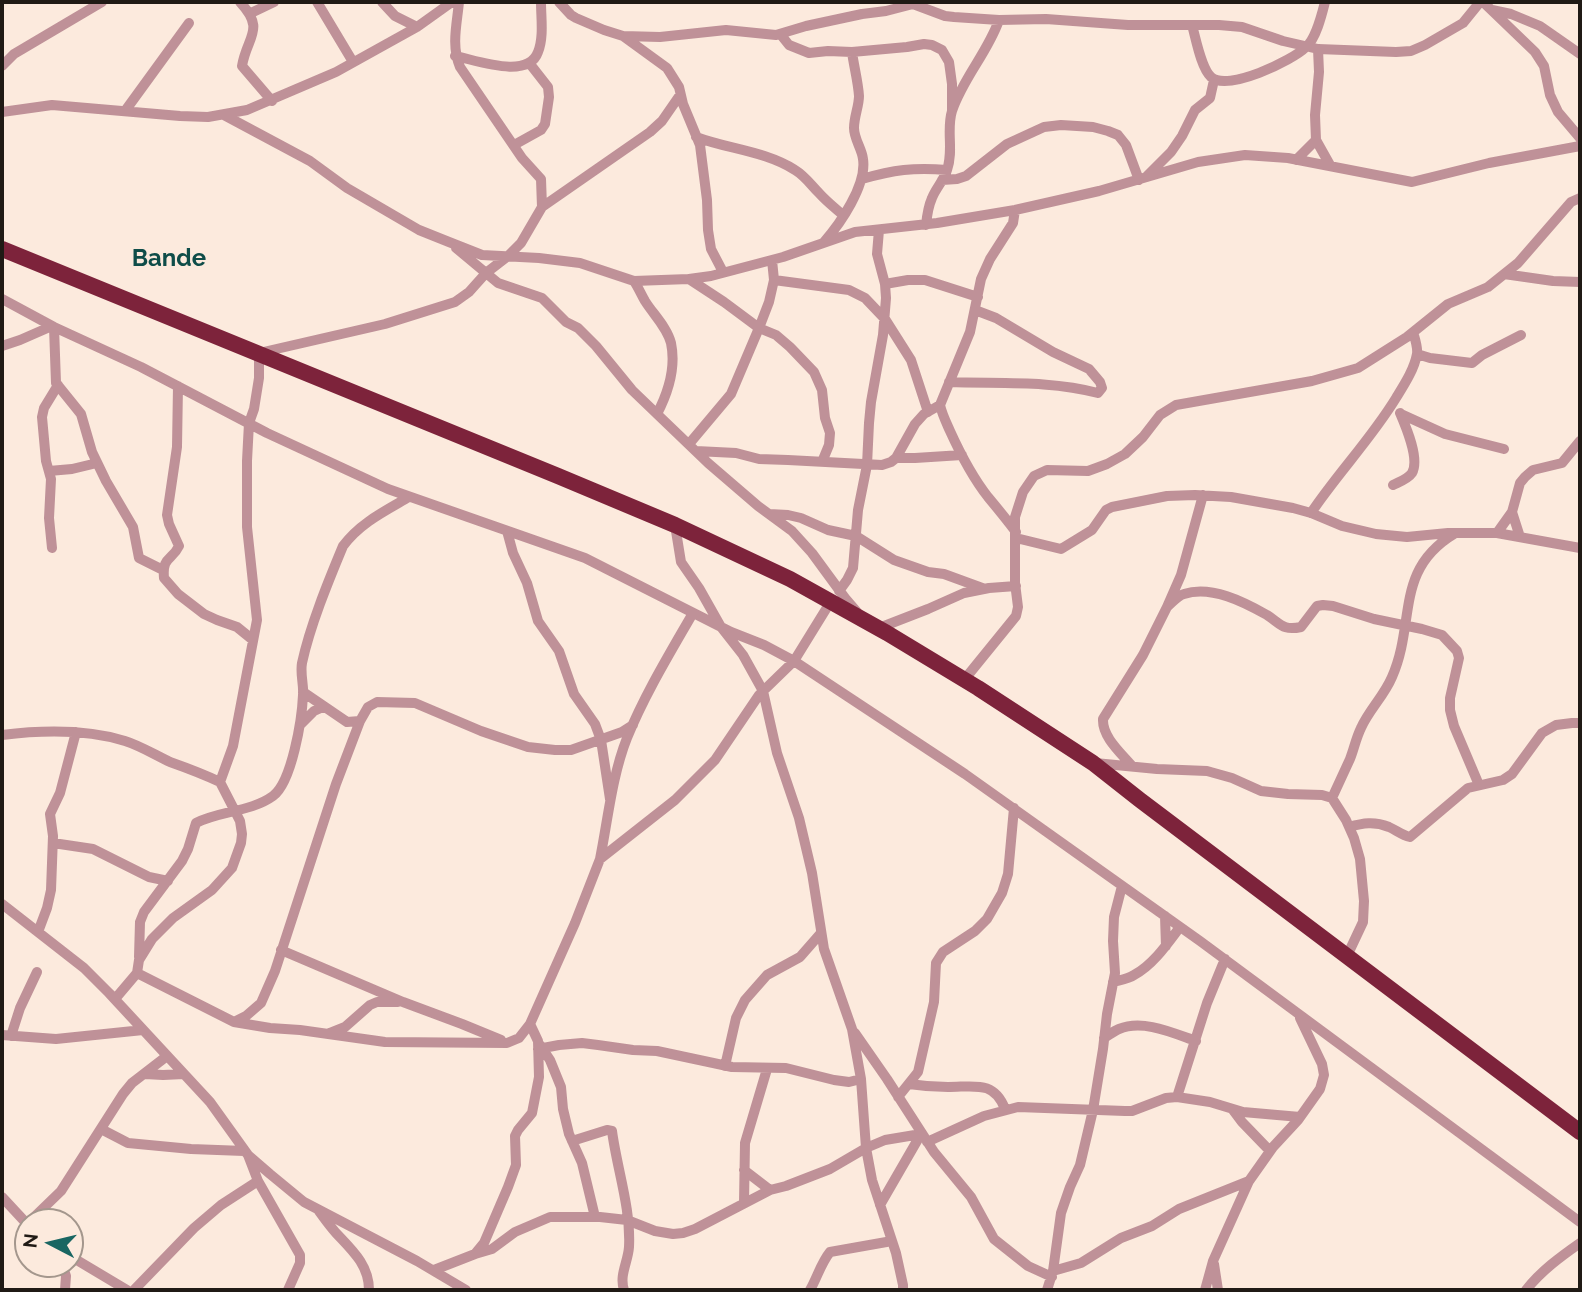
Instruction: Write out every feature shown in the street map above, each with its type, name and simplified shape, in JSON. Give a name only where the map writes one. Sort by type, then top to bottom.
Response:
[{"type":"highway","points":[[2,248],[675,525],[790,579],[835,596],[862,618],[1093,762],[1580,1132]]},
{"type":"street","points":[[2,66],[14,54],[103,2]]},
{"type":"street","points":[[240,2],[251,13],[254,24],[242,66],[272,101]]},
{"type":"street","points":[[251,13],[274,2]]},
{"type":"street","points":[[317,2],[354,62]]},
{"type":"street","points":[[382,2],[396,16],[417,27]]},
{"type":"street","points":[[2,112],[52,105],[180,116],[224,116],[272,101],[337,72],[417,27],[452,2]]},
{"type":"street","points":[[459,2],[455,56],[522,158],[541,179],[542,207]]},
{"type":"street","points":[[455,56],[504,66],[530,64],[540,50],[541,2]]},
{"type":"street","points":[[559,2],[576,18],[623,36],[660,37],[726,30],[780,35],[806,26],[913,4],[945,16],[999,20],[1046,19],[1128,25],[1242,27],[1313,48],[1396,52],[1411,51],[1425,45],[1463,23],[1482,2],[1535,52],[1544,66],[1550,95],[1558,112],[1580,138]]},
{"type":"street","points":[[1325,2],[1313,48],[1319,72],[1315,115],[1316,140],[1330,165]]},
{"type":"street","points":[[1492,10],[1511,14],[1540,26],[1580,54]]},
{"type":"street","points":[[390,42],[396,16]]},
{"type":"street","points":[[952,110],[967,78],[995,33],[999,20]]},
{"type":"street","points":[[125,111],[189,23]]},
{"type":"street","points":[[1192,25],[1207,73],[1214,80],[1224,82],[1259,73],[1313,48]]},
{"type":"street","points":[[780,35],[789,45],[809,53],[852,52],[924,44],[940,48],[947,56],[952,84],[950,149],[944,175],[932,199],[926,225]]},
{"type":"street","points":[[623,36],[667,68],[679,87],[700,145],[711,249],[723,272]]},
{"type":"street","points":[[821,244],[836,228],[862,179],[864,167],[854,127],[859,98],[852,52]]},
{"type":"street","points":[[514,145],[541,130],[545,124],[548,87],[530,64]]},
{"type":"street","points":[[1142,179],[1171,152],[1195,110],[1210,98],[1214,80]]},
{"type":"street","points":[[220,782],[233,746],[257,620],[247,527],[247,461],[249,424],[259,378],[259,353],[386,324],[455,302],[520,243],[542,207],[650,132],[662,121],[681,95]]},
{"type":"street","points":[[224,116],[310,161],[347,188],[409,224],[449,242],[482,255],[580,262],[634,281],[689,279],[711,275],[772,260],[855,232],[926,225],[1015,210],[1099,191],[1198,162],[1245,155],[1330,165],[1412,182],[1489,163],[1580,146]]},
{"type":"street","points":[[862,179],[905,169],[957,179],[966,176],[1007,144],[1044,127],[1061,125],[1093,127],[1118,135],[1126,145],[1142,179]]},
{"type":"street","points":[[696,137],[716,145],[754,153],[795,170],[843,215]]},
{"type":"street","points":[[1296,160],[1316,140]]},
{"type":"street","points":[[964,680],[1016,616],[1015,517],[1023,492],[1034,476],[1047,470],[1088,471],[1107,464],[1125,454],[1160,415],[1176,405],[1312,381],[1358,368],[1413,332],[1448,304],[1488,287],[1518,263],[1571,202],[1580,198]]},
{"type":"street","points":[[1015,210],[1013,223],[990,259],[982,279],[970,332],[940,405],[962,454],[1016,535],[1061,549],[1092,530],[1106,510],[1112,507],[1167,496],[1203,495],[1293,508],[1342,527],[1389,536],[1497,533],[1580,548]]},
{"type":"street","points":[[600,859],[675,800],[715,760],[763,691],[794,661],[853,568],[858,510],[867,465],[869,422],[885,319],[885,284],[877,254],[878,230]]},
{"type":"street","points":[[449,242],[498,283],[542,299],[566,322],[578,328],[632,390],[692,448],[758,506],[792,531],[812,553],[835,596]]},
{"type":"street","points":[[692,448],[731,394],[772,289],[772,260]]},
{"type":"street","points":[[1504,274],[1580,282]]},
{"type":"street","points":[[707,291],[711,275]]},
{"type":"street","points":[[689,279],[759,328],[776,335],[814,372],[819,381],[830,433],[830,445],[822,462]]},
{"type":"street","points":[[774,280],[849,290],[865,298],[885,319],[911,360],[928,412]]},
{"type":"street","points":[[885,284],[925,280],[978,297]]},
{"type":"street","points":[[634,281],[671,343],[669,386],[657,414]]},
{"type":"street","points":[[2,299],[249,424],[388,489],[585,558],[794,661],[1014,808],[1225,959],[1580,1222]]},
{"type":"street","points":[[949,382],[1031,384],[1070,387],[1098,393],[1101,391],[1100,382],[1090,369],[1053,352],[996,318],[975,310]]},
{"type":"street","points":[[2,346],[53,326]]},
{"type":"street","points":[[53,326],[56,383],[81,414],[97,463],[120,507],[130,520],[139,558],[163,570]]},
{"type":"street","points":[[1393,485],[1409,476],[1414,466],[1411,442],[1396,412],[1396,397],[1417,354],[1413,332]]},
{"type":"street","points":[[1417,354],[1472,363],[1521,335]]},
{"type":"street","points":[[52,548],[49,518],[51,479],[46,460],[42,417],[44,408],[58,386]]},
{"type":"street","points":[[178,386],[177,447],[167,515],[179,546],[164,563],[164,578],[178,594],[209,617],[237,627],[253,640]]},
{"type":"street","points":[[692,448],[736,453],[759,460],[882,465],[896,458],[915,424],[924,414],[940,405]]},
{"type":"street","points":[[1396,412],[1445,434],[1504,449]]},
{"type":"street","points":[[1311,513],[1324,493],[1396,412]]},
{"type":"street","points":[[1497,533],[1512,512],[1520,483],[1525,477],[1533,470],[1562,463],[1580,440]]},
{"type":"street","points":[[896,458],[962,454]]},
{"type":"street","points":[[48,471],[97,463]]},
{"type":"street","points":[[1132,766],[1112,744],[1104,729],[1103,719],[1143,655],[1167,607],[1181,575],[1203,495]]},
{"type":"street","points":[[116,999],[137,973],[140,922],[144,912],[182,861],[197,823],[268,799],[280,790],[287,778],[300,724],[304,658],[342,546],[367,522],[409,496]]},
{"type":"street","points":[[1512,512],[1520,537]]},
{"type":"street","points":[[769,514],[801,518],[828,530],[856,536],[894,561],[985,589]]},
{"type":"street","points":[[675,525],[681,562],[721,627],[743,655],[763,691],[778,753],[799,818],[812,873],[824,948],[852,1028],[861,1079],[866,1147],[872,1180],[892,1241],[902,1290]]},
{"type":"street","points":[[507,531],[538,621],[559,651],[574,694],[595,724],[601,740],[610,799]]},
{"type":"street","points":[[1332,798],[1361,728],[1392,678],[1401,653],[1407,608],[1420,566],[1442,541],[1457,533]]},
{"type":"street","points":[[879,628],[964,593],[1016,586]]},
{"type":"street","points":[[1167,607],[1181,595],[1209,592],[1248,605],[1286,628],[1301,627],[1317,606],[1323,605],[1441,635],[1457,651],[1459,658],[1450,710],[1479,785]]},
{"type":"street","points":[[137,973],[234,1022],[385,1042],[507,1043],[519,1038],[530,1024],[600,859],[610,799],[620,759],[633,725],[693,613]]},
{"type":"street","points":[[303,692],[347,722],[360,720]]},
{"type":"street","points":[[234,1022],[261,1003],[275,971],[336,784],[360,720],[368,707],[377,702],[415,703],[481,731],[528,747],[555,750],[571,750],[622,732],[633,725]]},
{"type":"street","points":[[300,724],[323,706]]},
{"type":"street","points":[[1349,827],[1365,822],[1389,827],[1409,837],[1468,788],[1503,780],[1512,774],[1542,733],[1556,725],[1580,723]]},
{"type":"street","points":[[38,932],[51,890],[53,842],[50,814],[60,793],[76,732]]},
{"type":"street","points":[[2,735],[76,732],[124,740],[220,782],[240,821],[242,834],[232,868],[212,890],[173,918],[152,939],[139,960]]},
{"type":"street","points":[[1093,762],[1207,771],[1232,778],[1261,791],[1332,798],[1354,838],[1360,859],[1364,901],[1363,922],[1347,957]]},
{"type":"street","points":[[898,1097],[918,1072],[925,1049],[934,1002],[936,963],[943,952],[975,931],[987,919],[1002,893],[1008,874],[1014,808]]},
{"type":"street","points":[[53,842],[93,849],[149,877],[168,881]]},
{"type":"street","points":[[1047,1290],[1053,1274],[1061,1213],[1080,1165],[1093,1110],[1115,973],[1112,941],[1114,917],[1122,886]]},
{"type":"street","points":[[2,904],[84,968],[116,999],[209,1102],[246,1153],[304,1202],[434,1270],[451,1286],[466,1290]]},
{"type":"street","points":[[1165,916],[1166,946]]},
{"type":"street","points":[[1113,982],[1133,976],[1143,969],[1180,927]]},
{"type":"street","points":[[725,1066],[730,1037],[745,1000],[766,975],[800,957],[821,933]]},
{"type":"street","points":[[281,950],[507,1043]]},
{"type":"street","points":[[1177,1097],[1225,959]]},
{"type":"street","points":[[37,972],[6,1036],[56,1039],[143,1030]]},
{"type":"street","points":[[328,1034],[345,1027],[377,1002],[403,1002]]},
{"type":"street","points":[[1205,1290],[1213,1261],[1249,1181],[1320,1089],[1324,1075],[1322,1063],[1296,1013]]},
{"type":"street","points":[[530,1024],[561,1087],[563,1109],[572,1141],[582,1163],[595,1217]]},
{"type":"street","points":[[1104,1038],[1120,1029],[1144,1027],[1165,1030],[1196,1041]]},
{"type":"street","points":[[852,1028],[924,1138],[971,1197],[994,1239],[1028,1266],[1053,1274],[1081,1263],[1121,1238],[1152,1226],[1179,1209],[1249,1181]]},
{"type":"street","points":[[539,1047],[590,1044],[657,1051],[725,1066],[786,1069],[849,1082],[861,1079]]},
{"type":"street","points":[[475,1254],[484,1243],[516,1166],[515,1136],[532,1113],[539,1077],[539,1047]]},
{"type":"street","points":[[44,1208],[61,1191],[123,1094],[132,1083],[167,1056]]},
{"type":"street","points":[[744,1203],[745,1143],[752,1112],[767,1069]]},
{"type":"street","points":[[145,1074],[184,1074]]},
{"type":"street","points":[[909,1084],[924,1087],[985,1087],[1001,1097],[1005,1109]]},
{"type":"street","points":[[434,1270],[492,1249],[515,1233],[550,1217],[627,1220],[655,1231],[683,1233],[770,1189],[786,1186],[830,1169],[866,1147],[885,1140],[924,1138],[1005,1109],[1018,1107],[1132,1111],[1153,1102],[1177,1097],[1210,1101],[1233,1110],[1300,1117]]},
{"type":"street","points":[[1233,1110],[1270,1151]]},
{"type":"street","points":[[101,1129],[128,1143],[246,1153]]},
{"type":"street","points":[[572,1141],[611,1131],[624,1190],[627,1220],[629,1247],[621,1282],[624,1290]]},
{"type":"street","points":[[880,1205],[924,1138]]},
{"type":"street","points":[[246,1153],[258,1181],[300,1255],[300,1264],[288,1290]]},
{"type":"street","points":[[744,1170],[770,1189]]},
{"type":"street","points":[[134,1290],[194,1228],[221,1205],[258,1181]]},
{"type":"street","points":[[317,1208],[364,1266],[369,1290]]},
{"type":"street","points":[[496,1215],[504,1240]]},
{"type":"street","points":[[810,1290],[830,1252],[892,1241]]},
{"type":"street","points":[[1526,1290],[1536,1277],[1580,1243]]},
{"type":"street","points":[[1213,1261],[1218,1290]]},
{"type":"street","points":[[84,1264],[127,1290]]},
{"type":"district","name":"Bande","points":[[169,259]]}]
